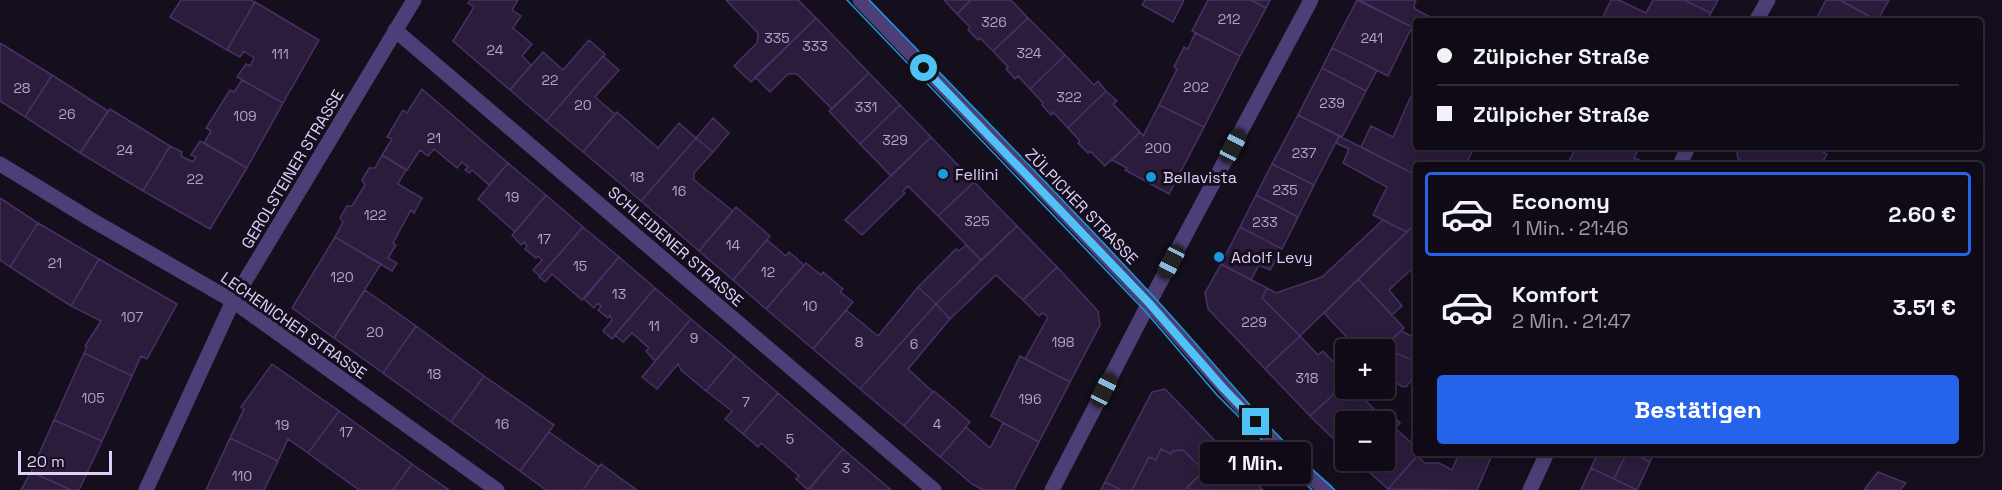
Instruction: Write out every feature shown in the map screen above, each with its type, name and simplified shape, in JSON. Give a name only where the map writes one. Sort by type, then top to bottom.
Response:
[{"type":"street","name":"GEROLSTEINER STRASSE","points":[[146,490],[233,302],[414,0]]},
{"type":"street","name":"ZÜLPICHER STRASSE","points":[[860,0],[1149,303],[1224,389],[1305,472],[1326,490]]},
{"type":"street","points":[[1052,490],[1311,0]]},
{"type":"street","points":[[1758,18],[1768,0]]},
{"type":"street","name":"SCHLEIDENER STRASSE","points":[[395,30],[934,490]]},
{"type":"street","name":"LECHENICHER STRASSE","points":[[0,164],[233,302],[497,490]]},
{"type":"street","points":[[1530,490],[1546,456]]},
{"type":"building","points":[[181,0],[250,0],[255,2],[227,50],[170,17]]},
{"type":"building","points":[[470,0],[518,0],[512,10],[521,16],[513,28],[532,44],[522,56],[531,65],[510,90],[453,41],[474,7],[468,3]]},
{"type":"building","points":[[726,0],[798,0],[816,18],[751,82],[734,66],[757,43],[758,33]]},
{"type":"building","points":[[944,0],[971,0],[957,14]]},
{"type":"building","points":[[971,0],[1011,0],[1028,18],[993,51],[968,30],[970,27],[957,14]]},
{"type":"building","points":[[1145,0],[1184,0],[1173,22],[1142,5]]},
{"type":"building","points":[[1208,0],[1251,0],[1266,8],[1240,56],[1192,31]]},
{"type":"building","points":[[1251,0],[1270,0],[1266,8]]},
{"type":"building","points":[[1357,0],[1412,27],[1388,76],[1332,48]]},
{"type":"building","points":[[1359,0],[1416,0],[1415,9],[1432,18],[1413,18],[1413,27]]},
{"type":"building","points":[[1611,0],[1619,0],[1646,13],[1653,0],[1684,0],[1711,13],[1708,18],[1602,18]]},
{"type":"building","points":[[1684,0],[1718,0],[1711,13]]},
{"type":"building","points":[[1826,0],[1840,0],[1873,18],[1817,18]]},
{"type":"building","points":[[1840,0],[1889,0],[1879,18],[1872,18]]},
{"type":"building","points":[[255,2],[319,40],[283,103],[237,77],[246,64],[250,66],[254,58],[244,51],[240,57],[227,50]]},
{"type":"building","points":[[816,18],[869,73],[832,109],[797,74],[788,74],[770,92],[755,77]]},
{"type":"building","points":[[1028,18],[1065,55],[1030,89],[1018,76],[1015,79],[1006,69],[1008,67],[993,51]]},
{"type":"building","points":[[1195,33],[1240,56],[1204,127],[1159,105],[1177,69],[1174,67],[1184,47],[1188,49]]},
{"type":"building","points":[[589,40],[605,54],[546,121],[510,90],[543,52],[563,70]]},
{"type":"building","points":[[0,43],[52,75],[25,117],[0,101]]},
{"type":"building","points":[[1332,48],[1377,70],[1366,91],[1322,68]]},
{"type":"building","points":[[1065,55],[1094,85],[1098,81],[1106,91],[1068,128],[1053,112],[1051,115],[1030,89]]},
{"type":"building","points":[[603,56],[619,70],[595,97],[615,114],[583,152],[546,121]]},
{"type":"building","points":[[1322,68],[1366,91],[1342,137],[1298,115]]},
{"type":"building","points":[[869,73],[900,105],[860,144],[829,111]]},
{"type":"building","points":[[52,75],[108,111],[80,153],[25,117]]},
{"type":"building","points":[[242,80],[283,103],[247,168],[204,143],[211,131],[206,128],[230,90],[234,92]]},
{"type":"building","points":[[422,89],[508,163],[489,185],[472,170],[469,173],[465,170],[468,167],[462,162],[457,168],[434,149],[428,156],[420,150],[407,170],[382,155],[392,139],[387,137],[403,110],[407,113]]},
{"type":"building","points":[[1106,91],[1117,101],[1113,104],[1140,132],[1105,166],[1078,143],[1080,141],[1068,128]]},
{"type":"building","points":[[1413,91],[1413,150],[1473,150],[1467,162],[1413,162],[1413,173],[1361,147],[1371,126],[1393,137]]},
{"type":"building","points":[[900,105],[931,137],[891,176],[860,144]]},
{"type":"building","points":[[1159,105],[1204,127],[1169,194],[1125,170],[1127,168],[1112,160],[1140,132],[1143,136]]},
{"type":"building","points":[[110,109],[170,146],[143,191],[80,153]]},
{"type":"building","points":[[617,112],[658,148],[679,123],[696,138],[641,201],[583,152]]},
{"type":"building","points":[[1298,115],[1339,136],[1314,185],[1272,164]]},
{"type":"building","points":[[713,118],[729,133],[713,152],[696,138]]},
{"type":"building","points":[[1339,136],[1413,173],[1413,226],[1407,232],[1373,215],[1387,187],[1343,163],[1349,149],[1336,143]]},
{"type":"building","points":[[931,137],[974,182],[938,216],[908,186],[903,191],[905,193],[862,235],[845,220]]},
{"type":"building","points":[[696,138],[713,152],[694,173],[694,180],[733,211],[699,251],[641,201]]},
{"type":"building","points":[[200,141],[247,168],[210,229],[143,191],[170,146],[182,152],[181,156],[193,162],[196,157],[191,155]]},
{"type":"building","points":[[1574,150],[1638,150],[1634,158],[1639,160],[1638,162],[1568,162]]},
{"type":"building","points":[[1738,150],[1820,150],[1827,154],[1823,162],[1744,162],[1738,159]]},
{"type":"building","points":[[382,155],[406,170],[398,184],[422,198],[414,213],[411,210],[393,243],[396,245],[388,258],[397,263],[392,271],[335,237],[343,222],[340,218],[347,206],[352,206],[365,185],[362,180],[369,168],[375,168]]},
{"type":"building","points":[[508,163],[546,195],[515,232],[478,199]]},
{"type":"building","points":[[1272,164],[1314,185],[1298,217],[1256,195]]},
{"type":"building","points":[[974,182],[1017,226],[981,260],[938,216]]},
{"type":"building","points":[[546,195],[583,227],[540,276],[533,270],[542,260],[525,249],[527,246],[524,242],[521,245],[512,235]]},
{"type":"building","points":[[1256,195],[1298,217],[1282,249],[1240,227]]},
{"type":"building","points":[[0,198],[38,223],[10,267],[0,260]]},
{"type":"building","points":[[736,207],[770,236],[733,280],[699,251]]},
{"type":"building","points":[[1383,220],[1407,232],[1300,336],[1262,298],[1267,288],[1276,293],[1322,277]]},
{"type":"building","points":[[38,223],[99,259],[71,306],[10,267]]},
{"type":"building","points":[[1017,226],[1057,267],[1023,300],[996,275],[950,319],[936,304]]},
{"type":"building","points":[[1413,226],[1413,268],[1389,290],[1402,306],[1392,315],[1358,279]]},
{"type":"building","points":[[583,227],[619,257],[582,300],[552,274],[545,282],[539,277]]},
{"type":"building","points":[[1240,227],[1282,249],[1270,270],[1259,265],[1251,280],[1221,264]]},
{"type":"building","points":[[335,237],[381,264],[334,338],[292,308]]},
{"type":"building","points":[[767,240],[786,256],[789,252],[804,265],[766,309],[733,280]]},
{"type":"building","points":[[966,245],[981,260],[936,304],[918,287],[956,249],[959,251]]},
{"type":"building","points":[[619,257],[655,288],[612,339],[603,331],[612,320],[610,315],[608,318],[598,310],[601,306],[598,303],[594,308],[584,299]]},
{"type":"building","points":[[99,259],[177,304],[147,359],[141,356],[132,376],[84,353],[87,347],[85,346],[101,321],[71,306]]},
{"type":"building","points":[[806,263],[821,275],[823,272],[843,289],[840,292],[853,302],[813,349],[766,309]]},
{"type":"building","points":[[1221,264],[1267,288],[1262,298],[1300,336],[1265,369],[1208,309],[1205,293]]},
{"type":"building","points":[[1057,267],[1098,311],[1100,325],[1070,382],[1025,359],[1048,317],[1043,313],[1039,316],[1023,300]]},
{"type":"building","points":[[1358,279],[1404,328],[1392,339],[1349,339],[1324,313]]},
{"type":"building","points":[[918,287],[936,304],[860,389],[813,349],[846,310],[878,336]]},
{"type":"building","points":[[655,288],[691,319],[655,361],[646,351],[649,348],[632,333],[623,342],[615,335]]},
{"type":"building","points":[[365,290],[416,326],[383,373],[334,338]]},
{"type":"building","points":[[936,304],[950,319],[908,369],[933,392],[904,426],[860,389]]},
{"type":"building","points":[[691,319],[735,356],[706,391],[682,371],[678,364],[657,389],[642,377]]},
{"type":"building","points":[[416,326],[484,376],[451,422],[383,373]]},
{"type":"building","points":[[1401,331],[1413,337],[1413,360],[1395,353],[1395,339],[1392,339]]},
{"type":"building","points":[[1300,336],[1318,355],[1323,351],[1335,364],[1335,393],[1310,416],[1265,369]]},
{"type":"building","points":[[84,353],[132,376],[102,441],[54,420]]},
{"type":"building","points":[[1395,353],[1413,360],[1413,378],[1406,387],[1395,381]]},
{"type":"building","points":[[735,356],[778,393],[743,434],[725,419],[732,411],[706,391]]},
{"type":"building","points":[[1020,356],[1070,382],[1039,442],[991,416]]},
{"type":"building","points":[[272,364],[339,411],[308,453],[288,439],[278,461],[230,438],[244,409],[241,407]]},
{"type":"building","points":[[484,376],[554,425],[520,471],[451,422]]},
{"type":"building","points":[[1165,389],[1225,451],[1204,471],[1183,450],[1173,451],[1171,454],[1161,449],[1156,460],[1149,457],[1132,490],[1121,490],[1105,482],[1152,392]]},
{"type":"building","points":[[934,391],[970,422],[940,457],[904,426]]},
{"type":"building","points":[[778,393],[843,449],[808,490],[796,479],[799,476],[761,443],[758,447],[743,434]]},
{"type":"building","points":[[1335,393],[1335,399],[1364,399],[1376,411],[1335,411],[1335,440],[1310,416]]},
{"type":"building","points":[[339,411],[412,464],[393,490],[359,490],[308,453]]},
{"type":"building","points":[[1395,418],[1400,423],[1395,428]]},
{"type":"building","points":[[54,420],[102,441],[79,490],[71,490],[31,472]]},
{"type":"building","points":[[1003,423],[1039,442],[1014,490],[983,490],[972,484],[940,457],[966,427],[990,448]]},
{"type":"building","points":[[1395,428],[1413,444],[1413,456],[1417,456],[1388,489],[1368,471],[1395,471]]},
{"type":"building","points":[[549,432],[599,467],[583,490],[546,490],[520,471]]},
{"type":"building","points":[[230,438],[278,461],[264,490],[206,490]]},
{"type":"building","points":[[843,449],[891,490],[813,490],[810,488]]},
{"type":"building","points":[[1161,449],[1171,454],[1173,451],[1183,450],[1204,471],[1185,490],[1132,490],[1149,457],[1156,460]]},
{"type":"building","points":[[1225,451],[1263,490],[1190,490],[1187,487]]},
{"type":"building","points":[[1417,456],[1425,463],[1439,463],[1452,470],[1458,456],[1492,456],[1477,490],[1388,489]]},
{"type":"building","points":[[1597,456],[1626,456],[1614,479],[1591,468]]},
{"type":"building","points":[[1626,456],[1638,456],[1650,462],[1637,490],[1614,479]]},
{"type":"building","points":[[1638,456],[1653,456],[1650,462]]},
{"type":"building","points":[[412,464],[449,490],[393,490]]},
{"type":"building","points":[[601,464],[637,490],[583,490]]},
{"type":"building","points":[[1591,468],[1637,490],[1581,490]]},
{"type":"building","points":[[31,472],[71,490],[21,490]]},
{"type":"building","points":[[1878,472],[1906,483],[1900,490],[1864,490]]},
{"type":"building","points":[[1105,482],[1121,490],[1101,490]]},
{"type":"tram line","points":[[847,0],[1145,311],[1217,395],[1312,490]]},
{"type":"tram line","points":[[869,0],[1117,258],[1286,444],[1335,490]]},
{"type":"place","name":"Fellini","points":[[943,174]]},
{"type":"place","name":"Bellavista","points":[[1151,177]]},
{"type":"place","name":"Adolf Levy","points":[[1219,257]]},
{"type":"route","points":[[924,68],[1149,303],[1256,422]]}]
